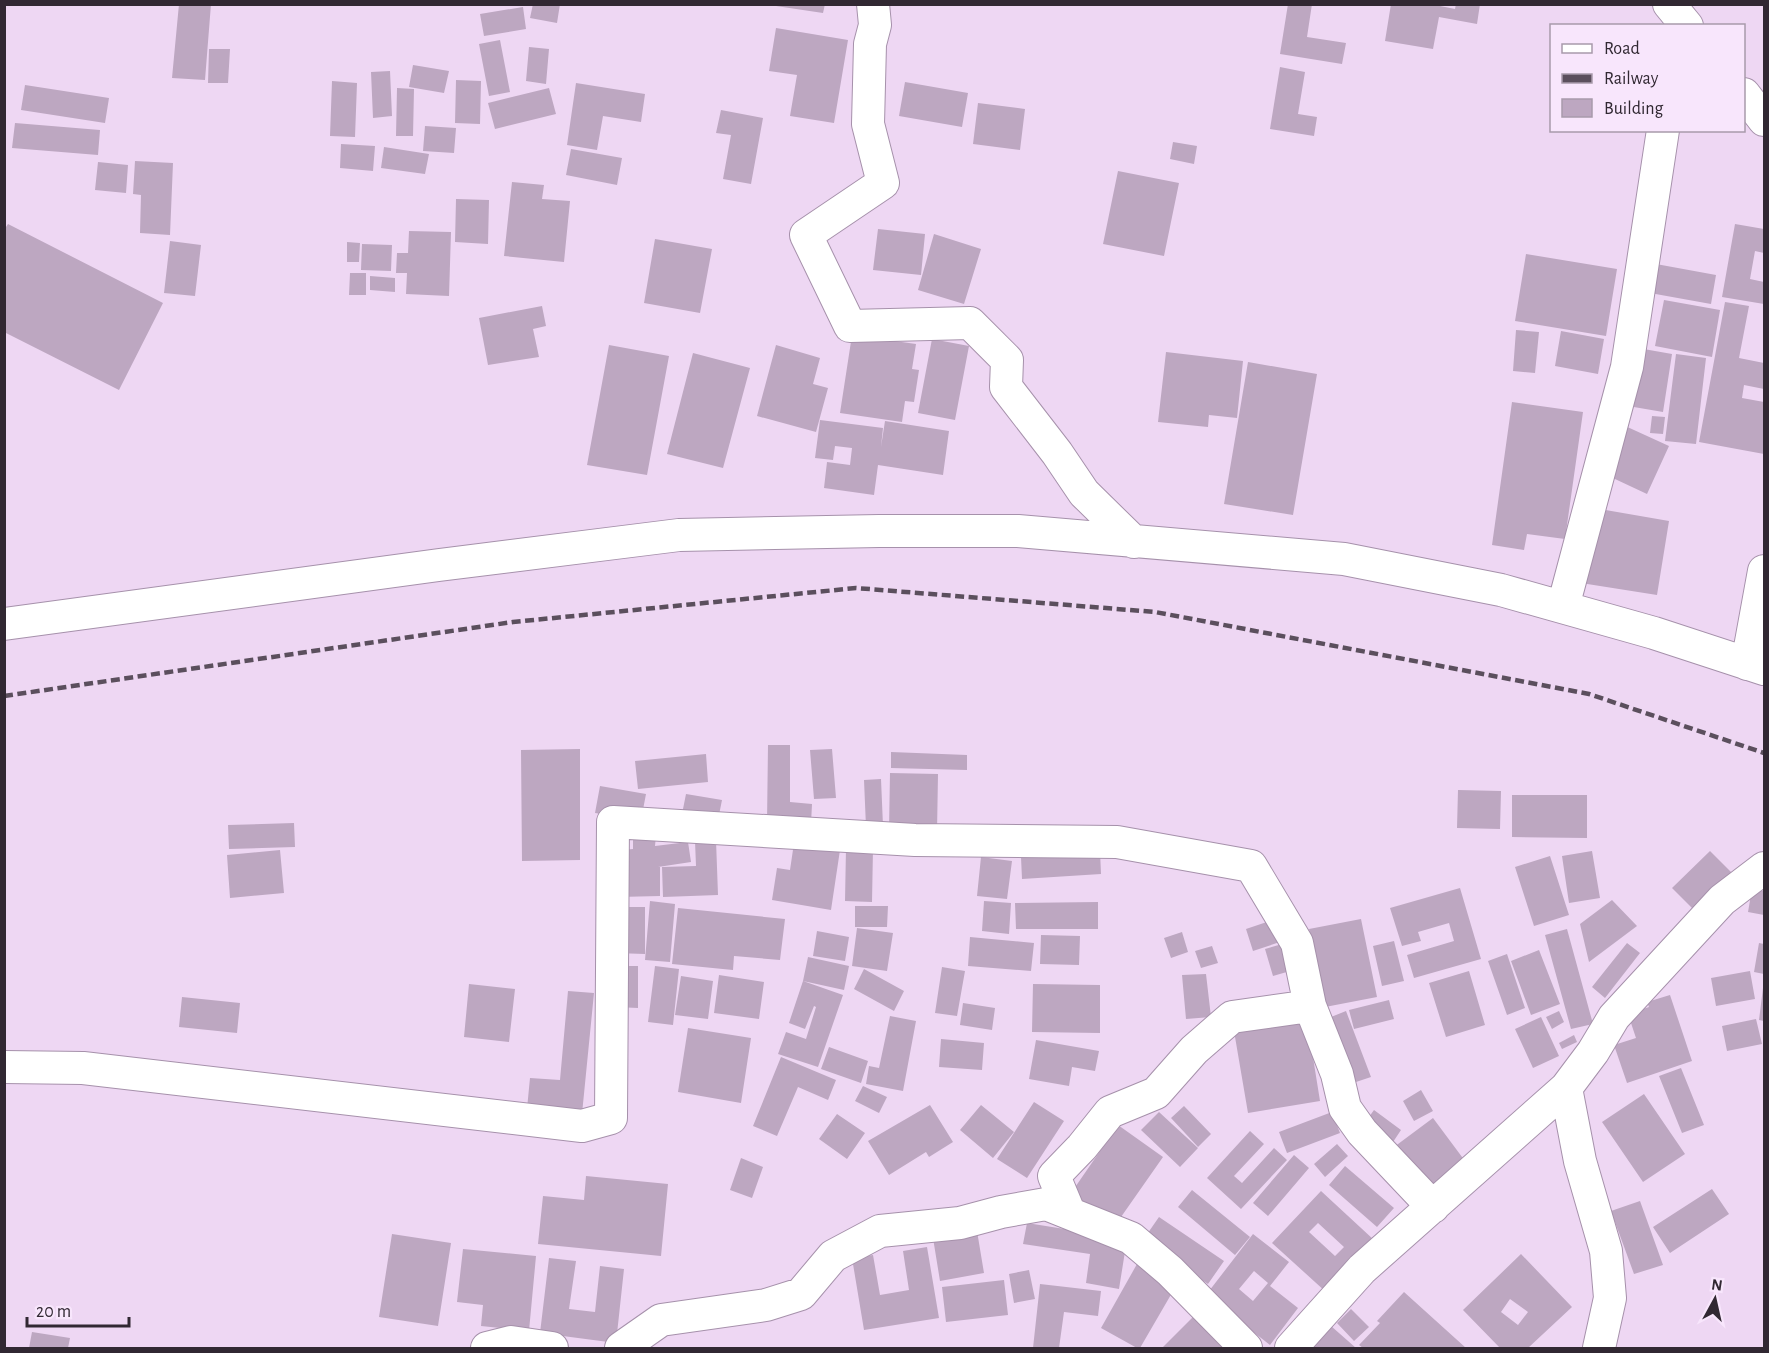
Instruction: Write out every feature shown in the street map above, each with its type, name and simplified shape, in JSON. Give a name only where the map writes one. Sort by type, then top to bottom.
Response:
[{"type":"street","points":[[873,4],[875,25],[870,44],[868,124],[883,183],[806,235],[840,306],[850,326],[970,323],[1007,360],[1006,387],[1057,453],[1084,493],[1134,542]]},
{"type":"street","points":[[1745,96],[1764,120]]},
{"type":"street","points":[[1563,607],[1627,368],[1663,132]]},
{"type":"street","points":[[4,624],[427,566],[679,535],[1018,531],[1344,559],[1501,590],[1654,633],[1756,666],[1764,571]]},
{"type":"street","points":[[4,1067],[83,1068],[582,1126],[611,1118],[613,822],[915,840],[1117,842],[1251,866],[1297,943],[1310,1006],[1338,1074],[1345,1108],[1362,1132],[1433,1207]]},
{"type":"street","points":[[1291,1348],[1362,1269],[1566,1088],[1622,1008],[1722,900],[1764,868]]},
{"type":"street","points":[[1069,1212],[1054,1176],[1082,1147],[1110,1112],[1155,1093],[1194,1050],[1232,1017],[1310,1006]]},
{"type":"street","points":[[1566,1088],[1580,1161],[1606,1251],[1610,1298],[1599,1348]]},
{"type":"street","points":[[621,1348],[661,1320],[766,1305],[801,1294],[834,1256],[880,1231],[960,1222],[1046,1204],[1131,1238],[1170,1271],[1246,1348]]},
{"type":"street","points":[[487,1348],[512,1342],[552,1348]]},
{"type":"building","points":[[179,4],[211,4],[205,80],[172,78]]},
{"type":"building","points":[[533,4],[560,4],[557,23],[530,18]]},
{"type":"building","points":[[776,4],[825,4],[823,13],[776,6]]},
{"type":"building","points":[[1288,4],[1312,4],[1307,37],[1346,43],[1342,64],[1280,54]]},
{"type":"building","points":[[1391,4],[1430,4],[1455,9],[1456,4],[1480,4],[1477,24],[1439,17],[1433,49],[1385,41]]},
{"type":"building","points":[[523,7],[526,29],[484,36],[480,14]]},
{"type":"building","points":[[776,28],[848,40],[834,123],[790,116],[797,75],[769,71]]},
{"type":"building","points":[[500,40],[510,92],[489,96],[479,44]]},
{"type":"building","points":[[529,47],[549,49],[546,84],[526,81]]},
{"type":"building","points":[[209,49],[230,49],[228,83],[208,83]]},
{"type":"building","points":[[413,65],[449,71],[444,93],[409,87]]},
{"type":"building","points":[[1280,67],[1305,72],[1298,114],[1317,117],[1314,136],[1270,129]]},
{"type":"building","points":[[390,71],[392,116],[373,118],[371,72]]},
{"type":"building","points":[[456,80],[481,81],[480,124],[455,123]]},
{"type":"building","points":[[332,81],[357,83],[355,137],[330,136]]},
{"type":"building","points":[[905,82],[968,93],[962,127],[899,116]]},
{"type":"building","points":[[576,83],[645,94],[641,122],[603,116],[597,150],[567,145]]},
{"type":"building","points":[[25,85],[109,98],[105,123],[21,110]]},
{"type":"building","points":[[397,88],[414,89],[413,136],[396,136]]},
{"type":"building","points":[[549,88],[556,114],[495,129],[488,103]]},
{"type":"building","points":[[978,103],[1025,109],[1020,150],[973,144]]},
{"type":"building","points":[[721,110],[763,118],[751,184],[723,179],[731,135],[716,133]]},
{"type":"building","points":[[15,123],[100,130],[98,155],[12,148]]},
{"type":"building","points":[[425,126],[456,128],[454,153],[423,151]]},
{"type":"building","points":[[1173,142],[1197,146],[1194,164],[1170,159]]},
{"type":"building","points":[[341,144],[375,146],[373,171],[340,168]]},
{"type":"building","points":[[384,147],[429,154],[425,174],[381,168]]},
{"type":"building","points":[[571,149],[622,158],[617,185],[566,175]]},
{"type":"building","points":[[135,161],[173,163],[170,235],[140,233],[141,195],[133,194]]},
{"type":"building","points":[[98,162],[128,165],[126,193],[95,190]]},
{"type":"building","points":[[1118,171],[1179,183],[1164,256],[1103,244]]},
{"type":"building","points":[[512,182],[544,185],[542,199],[570,201],[564,262],[504,256]]},
{"type":"building","points":[[456,199],[489,200],[488,244],[455,242]]},
{"type":"building","points":[[8,224],[163,303],[119,390],[4,332],[4,230]]},
{"type":"building","points":[[1735,224],[1764,229],[1764,253],[1755,251],[1750,279],[1764,282],[1764,304],[1722,297]]},
{"type":"building","points":[[878,229],[925,234],[921,275],[873,270]]},
{"type":"building","points":[[409,231],[451,232],[449,296],[406,294],[407,273],[396,273],[397,253],[408,253]]},
{"type":"building","points":[[934,234],[981,249],[964,304],[918,290]]},
{"type":"building","points":[[655,239],[712,249],[700,313],[644,303]]},
{"type":"building","points":[[170,241],[201,245],[195,296],[164,293]]},
{"type":"building","points":[[347,242],[360,243],[359,262],[347,262]]},
{"type":"building","points":[[362,244],[392,245],[391,271],[361,270]]},
{"type":"building","points":[[1526,254],[1617,269],[1606,336],[1515,321]]},
{"type":"building","points":[[1656,264],[1716,275],[1711,304],[1650,293]]},
{"type":"building","points":[[350,273],[366,273],[366,295],[349,295]]},
{"type":"building","points":[[370,276],[395,278],[395,292],[370,290]]},
{"type":"building","points":[[1664,300],[1720,310],[1712,357],[1655,346]]},
{"type":"building","points":[[1725,302],[1749,306],[1739,358],[1764,363],[1764,389],[1744,385],[1742,398],[1764,402],[1764,454],[1699,442]]},
{"type":"building","points":[[542,306],[546,326],[533,329],[539,357],[488,365],[479,318]]},
{"type":"building","points":[[1516,330],[1539,332],[1535,373],[1513,371]]},
{"type":"building","points":[[1561,331],[1604,339],[1598,374],[1555,366]]},
{"type":"building","points":[[852,335],[916,344],[912,369],[919,370],[914,402],[905,401],[902,422],[840,413]]},
{"type":"building","points":[[932,339],[969,346],[955,420],[918,413]]},
{"type":"building","points":[[609,345],[669,356],[647,475],[587,465]]},
{"type":"building","points":[[776,345],[820,358],[813,384],[828,388],[816,432],[757,416]]},
{"type":"building","points":[[1638,348],[1672,354],[1663,412],[1628,406]]},
{"type":"building","points":[[1166,352],[1243,361],[1237,418],[1209,415],[1208,427],[1158,422]]},
{"type":"building","points":[[693,353],[750,368],[723,468],[667,454]]},
{"type":"building","points":[[1676,354],[1706,358],[1696,444],[1665,441]]},
{"type":"building","points":[[1248,362],[1317,374],[1293,515],[1224,504]]},
{"type":"building","points":[[1512,402],[1583,412],[1565,539],[1527,534],[1524,550],[1492,545]]},
{"type":"building","points":[[1652,416],[1665,417],[1663,434],[1650,433]]},
{"type":"building","points":[[820,420],[883,428],[881,447],[885,421],[949,431],[943,475],[878,465],[874,495],[824,488],[827,462],[850,465],[852,448],[835,446],[833,460],[815,458]]},
{"type":"building","points":[[1623,425],[1669,446],[1647,494],[1600,472]]},
{"type":"building","points":[[1594,508],[1669,521],[1657,595],[1581,583]]},
{"type":"building","points":[[768,745],[790,745],[790,802],[812,804],[811,824],[767,823]]},
{"type":"building","points":[[580,749],[580,860],[522,861],[521,750]]},
{"type":"building","points":[[832,749],[836,798],[814,799],[810,750]]},
{"type":"building","points":[[891,752],[967,755],[967,770],[891,768]]},
{"type":"building","points":[[706,754],[708,782],[638,789],[635,761]]},
{"type":"building","points":[[890,773],[938,774],[937,832],[889,831]]},
{"type":"building","points":[[881,779],[883,826],[866,827],[864,780]]},
{"type":"building","points":[[600,786],[646,794],[641,820],[595,813]]},
{"type":"building","points":[[1458,790],[1501,791],[1500,829],[1457,828]]},
{"type":"building","points":[[686,794],[722,800],[717,825],[681,819]]},
{"type":"building","points":[[1512,795],[1587,795],[1587,838],[1512,837]]},
{"type":"building","points":[[294,823],[295,847],[229,849],[228,825]]},
{"type":"building","points":[[633,835],[656,835],[655,846],[688,842],[691,862],[658,867],[660,867],[660,896],[618,897],[622,850],[633,849]]},
{"type":"building","points":[[716,840],[718,895],[663,897],[662,867],[696,866],[695,841]]},
{"type":"building","points":[[794,843],[840,850],[831,910],[772,900],[777,868],[790,870]]},
{"type":"building","points":[[846,848],[873,848],[872,902],[845,901]]},
{"type":"building","points":[[280,850],[284,893],[230,898],[227,855]]},
{"type":"building","points":[[1100,851],[1101,874],[1022,879],[1021,857]]},
{"type":"building","points":[[1592,851],[1600,898],[1569,903],[1562,856]]},
{"type":"building","points":[[1710,851],[1733,874],[1695,911],[1672,888]]},
{"type":"building","points":[[1550,856],[1569,915],[1534,926],[1515,867]]},
{"type":"building","points":[[981,857],[1012,861],[1007,899],[977,896]]},
{"type":"building","points":[[1460,888],[1481,959],[1414,978],[1407,955],[1454,941],[1449,923],[1418,932],[1421,941],[1402,946],[1390,908]]},
{"type":"building","points":[[1752,889],[1764,891],[1764,915],[1748,912]]},
{"type":"building","points":[[1612,900],[1637,926],[1589,962],[1580,924]]},
{"type":"building","points":[[650,901],[675,904],[670,962],[645,960]]},
{"type":"building","points":[[984,901],[1011,903],[1009,934],[982,931]]},
{"type":"building","points":[[1098,902],[1098,929],[1016,929],[1015,903]]},
{"type":"building","points":[[855,906],[888,906],[887,927],[855,927]]},
{"type":"building","points":[[616,907],[645,907],[645,954],[615,953]]},
{"type":"building","points":[[678,908],[785,919],[780,960],[734,956],[733,970],[672,964]]},
{"type":"building","points":[[1276,919],[1283,941],[1253,951],[1246,929]]},
{"type":"building","points":[[1361,919],[1377,997],[1325,1007],[1309,929]]},
{"type":"building","points":[[857,928],[893,933],[887,971],[852,966]]},
{"type":"building","points":[[1567,929],[1593,1024],[1571,1029],[1545,935]]},
{"type":"building","points":[[817,931],[849,937],[845,961],[813,956]]},
{"type":"building","points":[[1182,932],[1188,952],[1171,958],[1164,938]]},
{"type":"building","points":[[1041,935],[1080,936],[1079,965],[1040,964]]},
{"type":"building","points":[[970,937],[1034,943],[1031,971],[968,966]]},
{"type":"building","points":[[1394,941],[1404,981],[1382,986],[1373,946]]},
{"type":"building","points":[[1289,942],[1297,969],[1273,976],[1265,949]]},
{"type":"building","points":[[1627,943],[1640,953],[1605,998],[1592,987]]},
{"type":"building","points":[[1759,943],[1764,944],[1764,974],[1754,972]]},
{"type":"building","points":[[1212,946],[1218,963],[1201,968],[1195,951]]},
{"type":"building","points":[[1539,950],[1560,1004],[1531,1015],[1511,961]]},
{"type":"building","points":[[1507,954],[1525,1008],[1507,1015],[1488,961]]},
{"type":"building","points":[[808,957],[849,966],[844,990],[803,981]]},
{"type":"building","points":[[616,966],[638,966],[638,1008],[616,1007]]},
{"type":"building","points":[[655,966],[679,969],[673,1025],[648,1022]]},
{"type":"building","points":[[942,967],[965,971],[957,1016],[935,1013]]},
{"type":"building","points":[[864,969],[904,991],[894,1011],[854,989]]},
{"type":"building","points":[[1469,971],[1485,1025],[1446,1037],[1429,983]]},
{"type":"building","points":[[1750,971],[1755,999],[1716,1006],[1711,978]]},
{"type":"building","points":[[1206,974],[1211,1017],[1186,1019],[1182,975]]},
{"type":"building","points":[[719,975],[764,982],[759,1019],[714,1013]]},
{"type":"building","points":[[681,976],[713,981],[708,1019],[675,1015]]},
{"type":"building","points":[[803,981],[843,995],[818,1067],[778,1054],[786,1032],[806,1039],[816,1007],[814,1006],[805,1029],[789,1023]]},
{"type":"building","points":[[469,984],[515,989],[509,1042],[464,1037]]},
{"type":"building","points":[[1033,984],[1100,985],[1100,1033],[1032,1032]]},
{"type":"building","points":[[1764,988],[1764,1021],[1759,1020]]},
{"type":"building","points":[[568,991],[594,993],[581,1124],[526,1119],[530,1078],[560,1080]]},
{"type":"building","points":[[1670,995],[1692,1061],[1627,1083],[1614,1045],[1636,1038],[1628,1014],[1649,1007],[1647,1002]]},
{"type":"building","points":[[182,997],[240,1003],[237,1033],[179,1027]]},
{"type":"building","points":[[1389,1000],[1394,1019],[1354,1029],[1349,1010]]},
{"type":"building","points":[[963,1003],[995,1008],[992,1030],[960,1025]]},
{"type":"building","points":[[1346,1011],[1371,1077],[1356,1082],[1331,1017]]},
{"type":"building","points":[[1559,1011],[1564,1022],[1552,1029],[1546,1017]]},
{"type":"building","points":[[890,1016],[916,1021],[903,1091],[866,1084],[869,1066],[879,1068]]},
{"type":"building","points":[[1541,1017],[1559,1056],[1533,1068],[1515,1029]]},
{"type":"building","points":[[1756,1019],[1762,1044],[1727,1051],[1722,1026]]},
{"type":"building","points":[[1307,1020],[1320,1101],[1248,1113],[1234,1031]]},
{"type":"building","points":[[688,1028],[751,1038],[741,1103],[678,1092]]},
{"type":"building","points":[[1574,1035],[1577,1042],[1562,1049],[1559,1043]]},
{"type":"building","points":[[941,1039],[984,1043],[982,1070],[939,1067]]},
{"type":"building","points":[[1036,1040],[1099,1051],[1095,1071],[1072,1067],[1069,1086],[1029,1079]]},
{"type":"building","points":[[829,1047],[868,1061],[861,1083],[821,1069]]},
{"type":"building","points":[[781,1057],[836,1080],[828,1100],[798,1087],[777,1136],[753,1126]]},
{"type":"building","points":[[1681,1068],[1704,1125],[1682,1133],[1659,1076]]},
{"type":"building","points":[[863,1086],[887,1097],[879,1113],[855,1101]]},
{"type":"building","points":[[1421,1090],[1433,1111],[1414,1121],[1403,1101]]},
{"type":"building","points":[[1644,1094],[1685,1154],[1643,1182],[1602,1122]]},
{"type":"building","points":[[1034,1102],[1064,1121],[1027,1178],[997,1159]]},
{"type":"building","points":[[930,1105],[953,1142],[929,1157],[926,1152],[889,1175],[868,1141]]},
{"type":"building","points":[[981,1105],[1014,1132],[993,1158],[960,1130]]},
{"type":"building","points":[[1184,1106],[1211,1134],[1198,1147],[1171,1118]]},
{"type":"building","points":[[1374,1110],[1401,1130],[1389,1148],[1361,1128]]},
{"type":"building","points":[[1159,1112],[1198,1148],[1180,1167],[1141,1130]]},
{"type":"building","points":[[1332,1112],[1340,1133],[1287,1153],[1279,1132]]},
{"type":"building","points":[[837,1114],[865,1133],[847,1159],[819,1139]]},
{"type":"building","points":[[1433,1118],[1465,1161],[1422,1193],[1390,1150]]},
{"type":"building","points":[[1118,1125],[1163,1157],[1114,1227],[1069,1196]]},
{"type":"building","points":[[1250,1131],[1264,1144],[1234,1176],[1242,1183],[1274,1148],[1287,1160],[1241,1209],[1207,1178]]},
{"type":"building","points":[[1337,1144],[1348,1156],[1325,1177],[1314,1164]]},
{"type":"building","points":[[1294,1155],[1309,1168],[1268,1216],[1253,1203]]},
{"type":"building","points":[[741,1158],[763,1167],[752,1198],[730,1190]]},
{"type":"building","points":[[1345,1166],[1394,1208],[1377,1227],[1329,1185]]},
{"type":"building","points":[[586,1176],[668,1184],[661,1256],[538,1244],[543,1196],[584,1200]]},
{"type":"building","points":[[1712,1189],[1729,1214],[1670,1253],[1653,1227]]},
{"type":"building","points":[[1192,1190],[1250,1237],[1235,1255],[1178,1207]]},
{"type":"building","points":[[1321,1191],[1374,1240],[1326,1292],[1272,1243]],"holes":[[[1318,1223],[1344,1247],[1335,1256],[1309,1232]]]},
{"type":"building","points":[[1640,1201],[1663,1265],[1634,1274],[1611,1211]]},
{"type":"building","points":[[1159,1217],[1224,1261],[1208,1284],[1143,1240]]},
{"type":"building","points":[[1027,1223],[1127,1239],[1119,1289],[1086,1283],[1090,1254],[1023,1244]]},
{"type":"building","points":[[977,1231],[984,1273],[940,1281],[933,1238]]},
{"type":"building","points":[[392,1234],[451,1243],[438,1326],[379,1317]]},
{"type":"building","points":[[1253,1234],[1289,1262],[1270,1286],[1298,1308],[1270,1345],[1206,1295]],"holes":[[[1254,1271],[1268,1283],[1253,1301],[1239,1289]]]},
{"type":"building","points":[[927,1247],[939,1318],[864,1330],[852,1258],[873,1255],[880,1295],[909,1290],[903,1251]]},
{"type":"building","points":[[463,1249],[536,1256],[529,1331],[481,1326],[483,1305],[457,1302]]},
{"type":"building","points":[[1521,1254],[1572,1307],[1528,1348],[1500,1348],[1463,1310]],"holes":[[[1510,1299],[1528,1312],[1518,1325],[1501,1312]]]},
{"type":"building","points":[[549,1258],[576,1261],[569,1309],[595,1312],[600,1266],[624,1269],[616,1343],[540,1333]]},
{"type":"building","points":[[1137,1264],[1176,1286],[1140,1348],[1101,1328]]},
{"type":"building","points":[[1029,1270],[1035,1299],[1014,1303],[1009,1274]]},
{"type":"building","points":[[1004,1280],[1008,1315],[946,1322],[942,1287]]},
{"type":"building","points":[[1040,1284],[1101,1291],[1098,1316],[1064,1312],[1059,1348],[1033,1348]]},
{"type":"building","points":[[1404,1292],[1466,1348],[1363,1348],[1359,1345],[1380,1323],[1377,1321]]},
{"type":"building","points":[[1351,1309],[1369,1327],[1354,1341],[1337,1323]]},
{"type":"building","points":[[1200,1310],[1240,1348],[1162,1348]]},
{"type":"building","points":[[1331,1326],[1356,1348],[1310,1348]]},
{"type":"building","points":[[32,1332],[70,1338],[68,1348],[29,1348]]},
{"type":"railway","points":[[4,696],[513,622],[856,588],[1155,612],[1589,694],[1764,753]]}]
